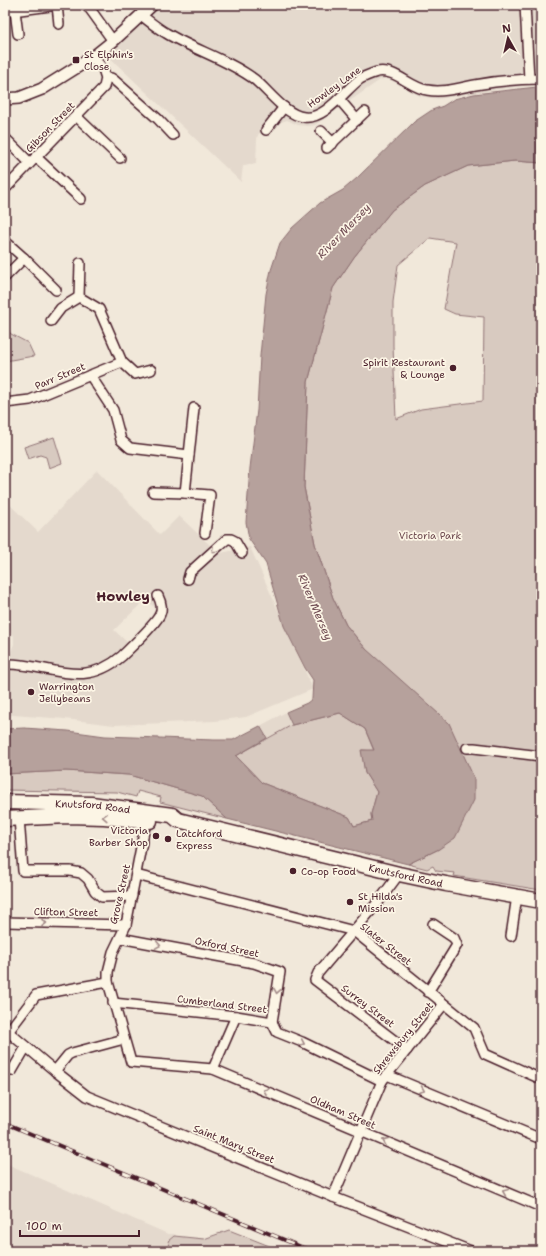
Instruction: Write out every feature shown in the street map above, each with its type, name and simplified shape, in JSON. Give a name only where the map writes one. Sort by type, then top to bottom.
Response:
[{"type":"highway","name":"Knutsford Road","points":[[5,802],[91,804],[172,815],[178,820],[399,874],[541,901]]},
{"type":"highway","name":"Knutsford Road","points":[[5,819],[68,816],[104,817],[172,823],[178,820]]},
{"type":"street","points":[[5,12],[57,5],[59,24]]},
{"type":"street","points":[[5,99],[19,98],[42,89],[93,57],[113,41],[152,5]]},
{"type":"street","points":[[525,5],[529,79]]},
{"type":"street","points":[[91,6],[113,41]]},
{"type":"street","points":[[15,11],[18,34]]},
{"type":"street","name":"Howley Lane","points":[[141,15],[166,34],[224,62],[254,80],[284,107],[302,117],[310,118],[317,116],[339,99],[360,79],[368,74],[379,72],[400,77],[415,87],[433,91],[529,79],[541,79]]},
{"type":"street","points":[[93,57],[103,68],[106,78],[111,78],[120,85],[158,119],[172,135]]},
{"type":"street","name":"Gibson Street","points":[[5,189],[104,87],[106,78]]},
{"type":"street","points":[[339,99],[357,120]]},
{"type":"street","points":[[266,130],[284,107]]},
{"type":"street","points":[[321,131],[330,146],[365,112]]},
{"type":"street","points":[[76,116],[120,158]]},
{"type":"street","points":[[5,138],[80,199]]},
{"type":"street","points":[[5,241],[56,290]]},
{"type":"street","points":[[5,277],[24,258]]},
{"type":"street","points":[[79,297],[80,263]]},
{"type":"street","points":[[51,321],[61,308],[79,297]]},
{"type":"street","points":[[79,297],[99,310],[122,362],[135,374],[151,370]]},
{"type":"street","name":"Parr Street","points":[[5,402],[30,400],[122,362]]},
{"type":"street","points":[[90,375],[113,410],[121,440],[130,448],[189,455]]},
{"type":"street","points":[[185,493],[194,408]]},
{"type":"street","points":[[153,492],[210,495],[205,533]]},
{"type":"street","points":[[188,578],[190,572],[227,539],[235,541],[242,552]]},
{"type":"street","points":[[5,664],[74,674],[100,670],[122,656],[157,619],[161,610],[158,596]]},
{"type":"street","points":[[467,748],[541,756]]},
{"type":"street","points":[[19,818],[23,871],[70,871],[82,873],[88,879],[95,891],[102,897],[132,896]]},
{"type":"street","name":"Grove Street","points":[[131,1062],[113,1003],[108,982],[108,972],[112,952],[126,924],[146,821]]},
{"type":"street","points":[[354,932],[399,874]]},
{"type":"street","name":"Slater Street","points":[[136,875],[354,932],[474,1028],[485,1054],[541,1079]]},
{"type":"street","points":[[511,936],[517,896]]},
{"type":"street","name":"Clifton Street","points":[[5,922],[126,924]]},
{"type":"street","points":[[428,992],[457,945],[454,938],[433,924]]},
{"type":"street","name":"Surrey Street","points":[[354,932],[318,973],[315,980],[407,1050]]},
{"type":"street","name":"Oxford Street","points":[[120,938],[254,963],[280,972],[272,1022]]},
{"type":"street","points":[[6,1031],[36,995],[108,982]]},
{"type":"street","name":"Cumberland Street","points":[[113,1003],[236,1016],[272,1022],[277,1032],[384,1078],[541,1139]]},
{"type":"street","name":"Shrewsbury Street","points":[[333,1197],[384,1078],[444,1004]]},
{"type":"street","points":[[214,1069],[236,1016]]},
{"type":"street","name":"Saint Mary Street","points":[[6,1031],[87,1096],[333,1197],[471,1251]]},
{"type":"street","points":[[55,1071],[72,1052],[124,1039]]},
{"type":"street","points":[[5,1068],[12,1071],[26,1047]]},
{"type":"street","name":"Oldham Street","points":[[131,1062],[214,1069],[541,1207]]},
{"type":"shaded area","points":[[159,5],[541,5],[541,83],[438,99],[420,96],[387,78],[380,80],[315,125],[298,125],[287,120],[281,122],[270,134],[263,129],[258,135],[257,139],[256,164],[243,166],[241,182],[107,55]]},
{"type":"shaded area","points":[[97,470],[160,535],[179,516],[212,547],[216,554],[250,547],[313,689],[246,717],[215,721],[114,725],[65,719],[5,715],[5,633],[10,638],[11,643],[6,655],[7,666],[66,676],[82,676],[101,671],[118,662],[164,614],[145,600],[114,630],[130,645],[116,658],[100,668],[90,671],[75,672],[10,663],[10,654],[14,644],[14,636],[5,628],[5,503],[7,502],[38,532]]},
{"type":"shaded area","points":[[286,712],[292,725],[267,738],[260,726]]},
{"type":"shaded area","points":[[5,1163],[168,1234],[174,1234],[196,1251],[5,1251]]},
{"type":"green space","name":"Victoria Park","points":[[515,161],[541,163],[541,890],[454,876],[455,873],[436,871],[433,866],[427,869],[408,864],[439,849],[366,649],[346,625],[333,598],[315,544],[304,487],[308,382],[333,288],[354,257],[392,210],[425,186],[468,166]],"holes":[[[430,238],[456,242],[444,309],[455,314],[484,317],[483,401],[421,409],[396,419],[393,302],[398,265]]]},
{"type":"green space","points":[[5,327],[11,334],[28,343],[34,356],[5,361]]},
{"type":"green space","points":[[54,437],[62,463],[49,468],[46,457],[40,455],[28,459],[24,447]]},
{"type":"green space","points":[[340,713],[365,729],[374,751],[362,750],[365,773],[377,792],[371,814],[372,821],[354,826],[349,817],[262,783],[236,756],[292,725]]},
{"type":"green space","points":[[66,771],[129,775],[202,796],[227,819],[160,802],[161,797],[138,791],[136,797],[117,792],[5,790],[5,774]]},
{"type":"green space","points":[[229,1230],[282,1251],[172,1251],[168,1241],[174,1236],[204,1239]]},
{"type":"water","name":"River Mersey","points":[[537,87],[541,88],[541,163],[515,161],[468,166],[425,186],[392,210],[354,257],[333,288],[308,382],[304,487],[315,544],[333,598],[346,625],[366,649],[449,723],[474,778],[474,800],[455,838],[439,849],[408,864],[227,819],[202,796],[129,775],[66,771],[5,774],[5,729],[24,728],[68,731],[105,736],[233,740],[260,726],[267,738],[236,756],[262,783],[349,817],[354,826],[372,821],[371,814],[377,792],[365,773],[361,750],[374,750],[365,729],[340,713],[292,725],[286,712],[307,703],[312,699],[313,680],[305,668],[284,626],[266,564],[249,539],[246,522],[250,468],[257,410],[266,294],[271,270],[280,243],[292,228],[320,203],[343,190],[357,178],[414,122],[432,110],[443,106],[454,99],[474,94]]},
{"type":"railway","points":[[5,1123],[311,1251]]},
{"type":"place","name":"St Elphin's Close","points":[[76,60]]},
{"type":"place","name":"Spirit Restaurant & Lounge","points":[[453,368]]},
{"type":"place","name":"Warrington Jellybeans","points":[[31,692]]},
{"type":"place","name":"Victoria Barber Shop","points":[[156,836]]},
{"type":"place","name":"Latchford Express","points":[[168,839]]},
{"type":"place","name":"Co-op Food","points":[[293,871]]},
{"type":"place","name":"St Hilda's Mission","points":[[350,902]]},
{"type":"district","name":"Howley","points":[[123,596]]}]
